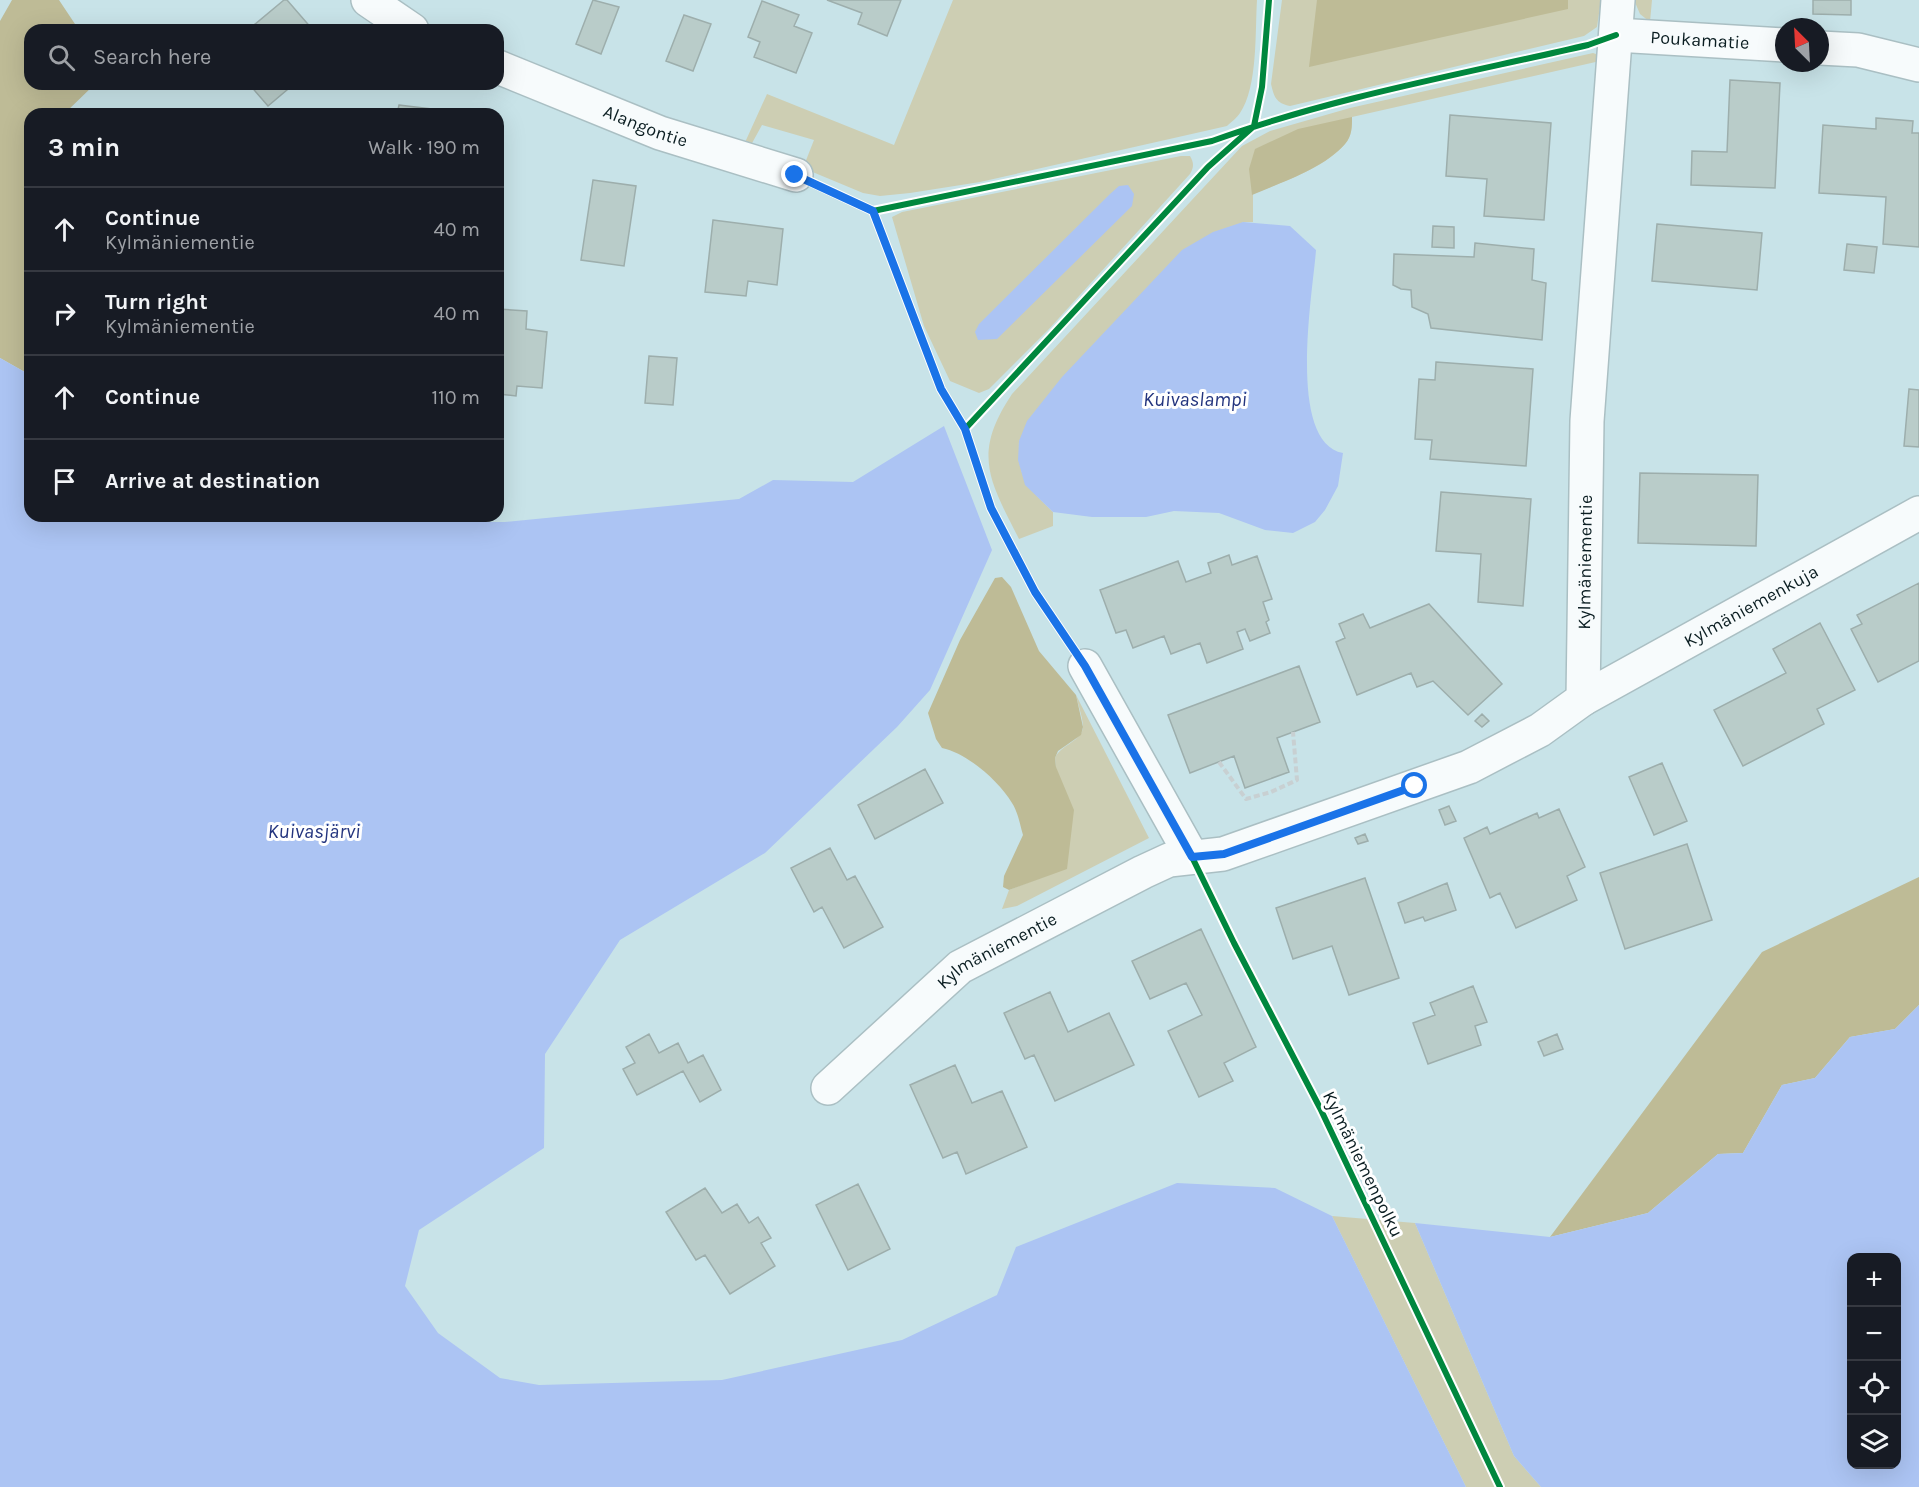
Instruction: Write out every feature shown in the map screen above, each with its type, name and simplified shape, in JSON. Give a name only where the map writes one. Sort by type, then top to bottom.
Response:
[{"type":"street","points":[[368,0],[403,24]]},
{"type":"street","name":"Kylmäniementie","points":[[828,1088],[960,967],[1152,868],[1169,860],[1224,854],[1469,767],[1540,730],[1583,699],[1587,421],[1618,0]]},
{"type":"street","name":"Poukamatie","points":[[1616,35],[1775,44]]},
{"type":"street","points":[[1829,48],[1858,50],[1919,65]]},
{"type":"street","name":"Alangontie","points":[[504,69],[660,133],[795,175]]},
{"type":"street","name":"Kylmäniemenkuja","points":[[1583,699],[1919,513]]},
{"type":"street","points":[[1085,666],[1192,857]]},
{"type":"path","points":[[1219,762],[1246,799],[1271,792],[1297,780],[1293,732]]},
{"type":"green space","points":[[953,0],[1257,0],[1253,74],[1246,102],[1239,115],[1227,126],[980,182],[880,196],[863,193],[803,168],[814,140],[762,125],[751,145],[742,149],[767,94],[894,145]]},
{"type":"green space","points":[[1282,0],[1601,0],[1597,27],[1584,36],[1290,106],[1276,99],[1271,84]]},
{"type":"green space","points":[[1634,0],[1652,0],[1650,22],[1640,14]]},
{"type":"green space","points":[[1593,53],[1599,55],[1600,61],[1352,117],[1349,138],[1336,153],[1302,174],[1253,194],[1253,222],[1243,222],[1019,441],[1022,474],[1031,488],[1053,512],[1053,526],[1019,539],[1000,500],[989,467],[992,434],[1000,415],[1012,394],[1242,146],[1270,131],[1350,108]]},
{"type":"green space","points":[[1181,156],[1191,158],[1193,165],[1190,174],[1049,329],[989,389],[979,393],[950,381],[924,326],[892,217],[902,212]]},
{"type":"green space","points":[[1076,695],[1149,838],[1017,906],[1002,909],[1009,890],[1067,868],[1055,758],[1062,749],[1080,735],[1082,730],[1083,725]]},
{"type":"green space","points":[[1332,1216],[1415,1223],[1514,1456],[1541,1487],[1466,1487]]},
{"type":"shaded area","points":[[12,0],[59,0],[75,24],[24,24],[24,90],[89,90],[70,108],[24,108],[24,372],[0,358],[0,21]]},
{"type":"shaded area","points":[[1317,0],[1568,0],[1568,9],[1309,67]]},
{"type":"shaded area","points":[[1352,117],[1349,138],[1336,153],[1302,174],[1252,195],[1249,169],[1255,149],[1298,129]]},
{"type":"shaded area","points":[[1002,577],[1011,587],[1039,651],[1076,695],[1083,727],[1081,735],[1058,751],[1055,758],[1056,767],[1074,810],[1067,869],[1009,890],[1003,887],[1004,876],[1023,835],[1014,807],[991,777],[962,756],[942,748],[936,739],[928,713],[960,640],[995,578]]},
{"type":"shaded area","points":[[1919,877],[1919,1005],[1895,1029],[1850,1037],[1815,1078],[1782,1085],[1743,1153],[1718,1154],[1648,1213],[1550,1237],[1762,952]]},
{"type":"water","points":[[1128,185],[1134,194],[1132,206],[997,339],[978,340],[975,332],[979,324],[1110,194],[1119,186]]},
{"type":"water","name":"Kuivaslampi","points":[[1243,222],[1290,226],[1316,250],[1308,330],[1309,395],[1314,423],[1325,443],[1343,453],[1338,486],[1325,510],[1315,522],[1293,533],[1265,530],[1219,513],[1174,511],[1146,517],[1092,517],[1053,512],[1025,485],[1018,460],[1019,441],[1027,421],[1062,377],[1182,250],[1213,232]]},
{"type":"water","name":"Kuivasjärvi","points":[[0,358],[24,372],[24,522],[505,522],[739,499],[773,480],[853,482],[944,426],[992,550],[930,690],[897,727],[765,853],[620,940],[545,1054],[544,1148],[419,1230],[405,1286],[438,1333],[500,1378],[539,1385],[722,1380],[902,1340],[997,1295],[1016,1247],[1177,1183],[1275,1188],[1332,1216],[1466,1487],[0,1487]]},
{"type":"water","points":[[1919,1005],[1919,1487],[1541,1487],[1514,1456],[1415,1223],[1550,1237],[1648,1213],[1718,1154],[1743,1153],[1782,1085],[1815,1078],[1850,1037],[1895,1029]]},
{"type":"building","points":[[284,0],[287,0],[308,24],[255,24]]},
{"type":"building","points":[[593,0],[619,7],[601,54],[576,44]]},
{"type":"building","points":[[827,0],[901,0],[887,36],[858,24],[862,13]]},
{"type":"building","points":[[1813,0],[1851,0],[1851,15],[1813,14]]},
{"type":"building","points":[[762,1],[799,15],[794,26],[812,33],[796,73],[754,57],[760,42],[748,37]]},
{"type":"building","points":[[684,15],[711,24],[693,71],[666,61]]},
{"type":"building","points":[[1730,80],[1780,83],[1775,188],[1691,185],[1692,151],[1727,152]]},
{"type":"building","points":[[254,90],[287,90],[268,106]]},
{"type":"building","points":[[399,105],[424,108],[398,108]]},
{"type":"building","points":[[1450,115],[1551,123],[1544,220],[1484,216],[1487,179],[1446,176]]},
{"type":"building","points":[[1876,118],[1913,121],[1912,133],[1919,133],[1919,247],[1883,244],[1886,197],[1819,193],[1823,125],[1876,129]]},
{"type":"building","points":[[593,180],[636,186],[624,266],[581,260]]},
{"type":"building","points":[[713,220],[783,229],[777,285],[748,281],[746,296],[705,292]]},
{"type":"building","points":[[1657,224],[1762,233],[1757,290],[1652,281]]},
{"type":"building","points":[[1433,226],[1454,227],[1454,248],[1432,247]]},
{"type":"building","points":[[1475,243],[1534,249],[1532,280],[1546,283],[1542,340],[1431,328],[1428,314],[1412,307],[1411,290],[1393,285],[1394,254],[1474,257]]},
{"type":"building","points":[[1847,244],[1877,247],[1874,273],[1844,270]]},
{"type":"building","points":[[504,309],[527,311],[526,329],[547,332],[542,388],[517,386],[516,396],[504,395]]},
{"type":"building","points":[[649,356],[677,358],[673,405],[645,403]]},
{"type":"building","points":[[1436,362],[1533,369],[1526,466],[1430,459],[1432,440],[1415,439],[1419,379],[1435,380]]},
{"type":"building","points":[[1909,389],[1919,390],[1919,447],[1904,446]]},
{"type":"building","points":[[1640,473],[1758,475],[1756,546],[1638,543]]},
{"type":"building","points":[[1441,492],[1531,499],[1523,606],[1478,602],[1481,554],[1436,551]]},
{"type":"building","points":[[1229,555],[1232,565],[1257,556],[1272,599],[1263,602],[1269,620],[1266,622],[1270,633],[1250,641],[1245,629],[1237,632],[1243,649],[1207,663],[1200,643],[1171,654],[1164,636],[1133,648],[1126,630],[1116,633],[1100,590],[1178,561],[1186,582],[1211,573],[1208,563]]},
{"type":"building","points":[[1919,583],[1919,661],[1878,682],[1851,629],[1862,624],[1857,615]]},
{"type":"building","points":[[1429,604],[1502,684],[1468,715],[1433,681],[1417,687],[1411,673],[1357,695],[1336,642],[1345,638],[1339,624],[1363,614],[1370,628]]},
{"type":"building","points":[[1820,623],[1855,690],[1817,709],[1824,724],[1743,766],[1714,710],[1786,673],[1773,649]]},
{"type":"building","points":[[1299,666],[1320,722],[1277,738],[1289,772],[1245,788],[1234,756],[1190,773],[1168,715]]},
{"type":"building","points":[[1482,714],[1489,721],[1482,727],[1475,721]]},
{"type":"building","points":[[1662,763],[1687,821],[1654,835],[1629,777]]},
{"type":"building","points":[[925,769],[943,803],[875,839],[858,805]]},
{"type":"building","points":[[1449,806],[1456,821],[1445,825],[1439,810]]},
{"type":"building","points":[[1559,809],[1585,867],[1567,876],[1577,900],[1516,928],[1500,893],[1490,898],[1464,838],[1487,827],[1490,834],[1537,813],[1539,818]]},
{"type":"building","points":[[1365,834],[1368,841],[1358,844],[1355,838]]},
{"type":"building","points":[[1687,844],[1712,920],[1625,949],[1600,873]]},
{"type":"building","points":[[830,848],[847,880],[855,876],[883,927],[844,948],[822,907],[814,912],[791,868]]},
{"type":"building","points":[[1365,878],[1399,978],[1349,995],[1332,946],[1293,959],[1276,908]]},
{"type":"building","points":[[1447,883],[1456,910],[1425,921],[1423,917],[1405,923],[1398,903]]},
{"type":"building","points":[[1201,929],[1256,1047],[1224,1063],[1233,1081],[1199,1097],[1168,1031],[1202,1015],[1186,983],[1150,999],[1132,961]]},
{"type":"building","points":[[1473,986],[1487,1022],[1475,1026],[1481,1045],[1428,1064],[1413,1023],[1435,1015],[1430,1003]]},
{"type":"building","points":[[1050,992],[1068,1032],[1109,1013],[1134,1065],[1055,1101],[1034,1055],[1025,1059],[1004,1013]]},
{"type":"building","points":[[649,1034],[659,1053],[678,1043],[688,1063],[703,1055],[721,1090],[700,1102],[683,1071],[637,1095],[623,1069],[635,1063],[626,1047]]},
{"type":"building","points":[[1557,1034],[1563,1049],[1544,1056],[1538,1042]]},
{"type":"building","points":[[955,1065],[972,1103],[1002,1091],[1027,1147],[966,1174],[957,1152],[943,1158],[910,1085]]},
{"type":"building","points":[[858,1184],[890,1249],[848,1270],[816,1205]]},
{"type":"building","points":[[705,1188],[722,1213],[737,1204],[749,1223],[758,1217],[771,1238],[761,1243],[775,1266],[730,1294],[705,1255],[696,1260],[666,1212]]},
{"type":"cycle path","points":[[1085,666],[1035,592],[991,508],[965,429],[1208,167],[1254,126],[1262,87],[1269,0]]},
{"type":"cycle path","points":[[873,211],[1212,141],[1258,125],[1351,99],[1588,45],[1616,35]]},
{"type":"cycle path","points":[[796,175],[873,211],[941,389],[965,429]]},
{"type":"cycle path","name":"Kylmäniemenpolku","points":[[1192,857],[1320,1108],[1500,1487]]},
{"type":"route","points":[[795,175],[873,211],[941,389],[965,429],[991,508],[1035,592],[1085,666],[1192,857],[1224,854],[1415,786]]}]
